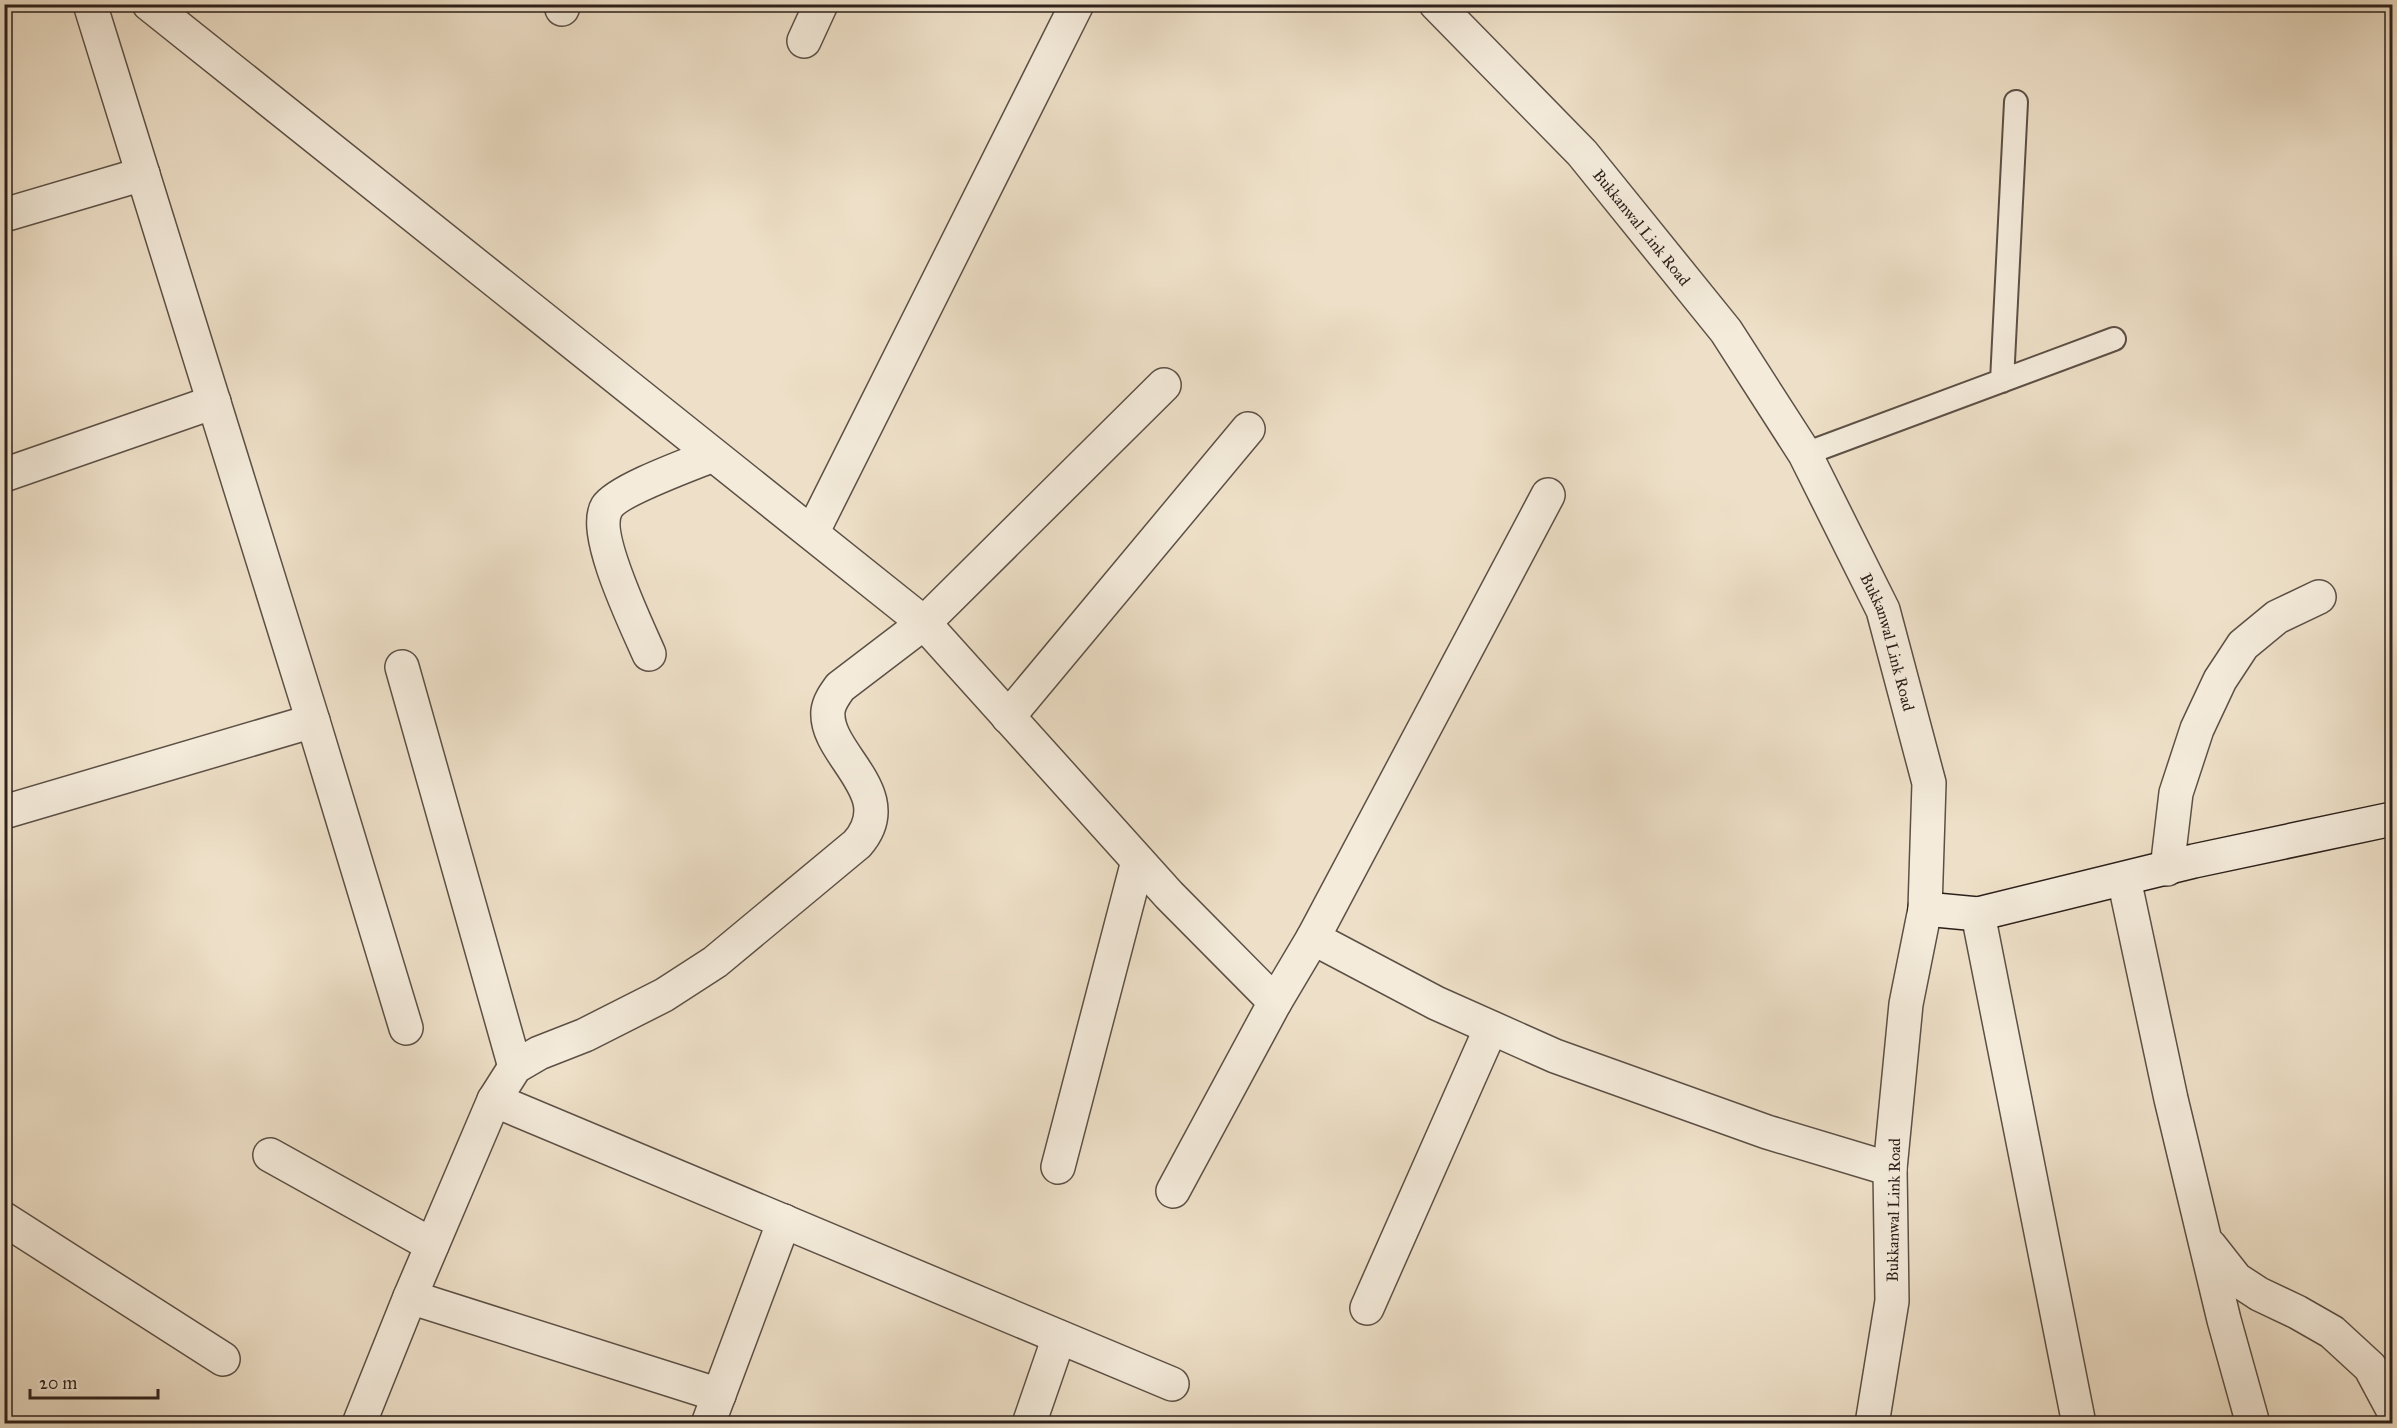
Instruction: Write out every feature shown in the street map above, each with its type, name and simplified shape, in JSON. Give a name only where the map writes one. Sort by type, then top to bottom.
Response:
[{"type":"street","points":[[90,4],[314,721],[406,1028]]},
{"type":"street","points":[[149,4],[924,623],[1169,896],[1275,1002]]},
{"type":"street","points":[[804,41],[821,4]]},
{"type":"street","points":[[812,533],[1077,4]]},
{"type":"street","name":"Bukkanwal Link Road","points":[[1436,4],[1582,153],[1726,331],[1805,454],[1883,610],[1929,783],[1925,909],[1906,1004],[1890,1169],[1892,1301],[1872,1424]]},
{"type":"street","points":[[4,215],[143,174]]},
{"type":"street","points":[[359,1424],[494,1100],[515,1067],[539,1053],[585,1035],[664,995],[715,962],[857,844],[867,833],[872,820],[869,801],[863,783],[828,724],[828,710],[832,698],[840,687],[924,623],[1164,385]]},
{"type":"street","points":[[4,475],[214,402]]},
{"type":"street","points":[[1008,717],[1248,429]]},
{"type":"street","points":[[649,654],[608,556],[602,523],[604,515],[607,507],[619,497],[713,455]]},
{"type":"street","points":[[1173,1191],[1275,1002],[1313,938],[1548,495]]},
{"type":"street","points":[[2167,869],[2176,793],[2197,729],[2220,680],[2243,645],[2277,617],[2319,597]]},
{"type":"street","points":[[402,668],[515,1067]]},
{"type":"street","points":[[4,812],[314,721]]},
{"type":"street","points":[[1925,909],[1978,914],[2167,869],[2391,821]]},
{"type":"street","points":[[1058,1167],[1138,861]]},
{"type":"street","points":[[2124,879],[2172,1099],[2224,1320],[2253,1424]]},
{"type":"street","points":[[1978,914],[2079,1424]]},
{"type":"street","points":[[1313,938],[1436,1003],[1555,1056],[1767,1132],[1890,1169]]},
{"type":"street","points":[[1367,1308],[1491,1028]]},
{"type":"street","points":[[494,1100],[1172,1384]]},
{"type":"street","points":[[270,1155],[432,1245]]},
{"type":"street","points":[[4,1219],[224,1359]]},
{"type":"street","points":[[410,1298],[714,1409],[784,1221]]},
{"type":"street","points":[[2207,1242],[2236,1279],[2259,1294],[2332,1332],[2370,1367],[2392,1408]]},
{"type":"street","points":[[1029,1424],[1059,1337]]},
{"type":"lane","points":[[2002,381],[2016,102]]},
{"type":"lane","points":[[1805,454],[2114,339]]}]
